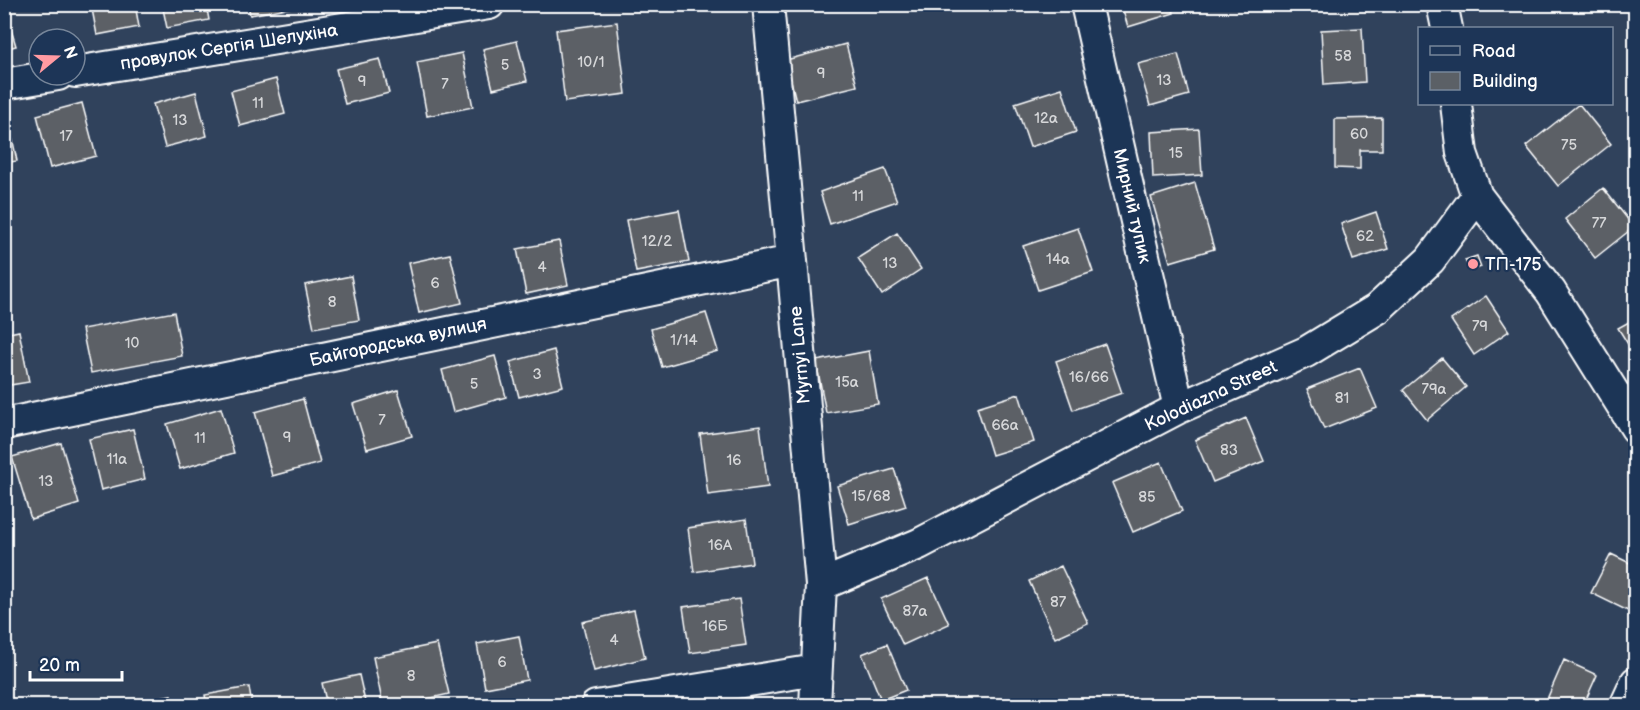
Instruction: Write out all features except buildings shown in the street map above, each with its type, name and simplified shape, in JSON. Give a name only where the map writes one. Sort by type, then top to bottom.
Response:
[{"type":"street","name":"провулок Сергія Шелухіна","points":[[87,70],[489,4]]},
{"type":"street","name":"Myrnyi Lane","points":[[768,4],[821,585],[815,705]]},
{"type":"street","name":"Мирний тупик","points":[[1086,4],[1179,408]]},
{"type":"street","points":[[1442,4],[1446,27]]},
{"type":"street","points":[[4,84],[27,80]]},
{"type":"street","points":[[1456,105],[1462,153],[1477,196],[1551,292],[1635,428]]},
{"type":"street","name":"Kolodiazna Street","points":[[821,585],[920,544],[1179,408],[1306,352],[1377,309],[1430,260],[1477,196]]},
{"type":"street","name":"Байгородська вулиця","points":[[4,424],[792,261]]},
{"type":"street","points":[[596,705],[816,670]]},
{"type":"street","points":[[1625,705],[1635,682]]},
{"type":"place","name":"ТП-175","points":[[1473,264]]}]
